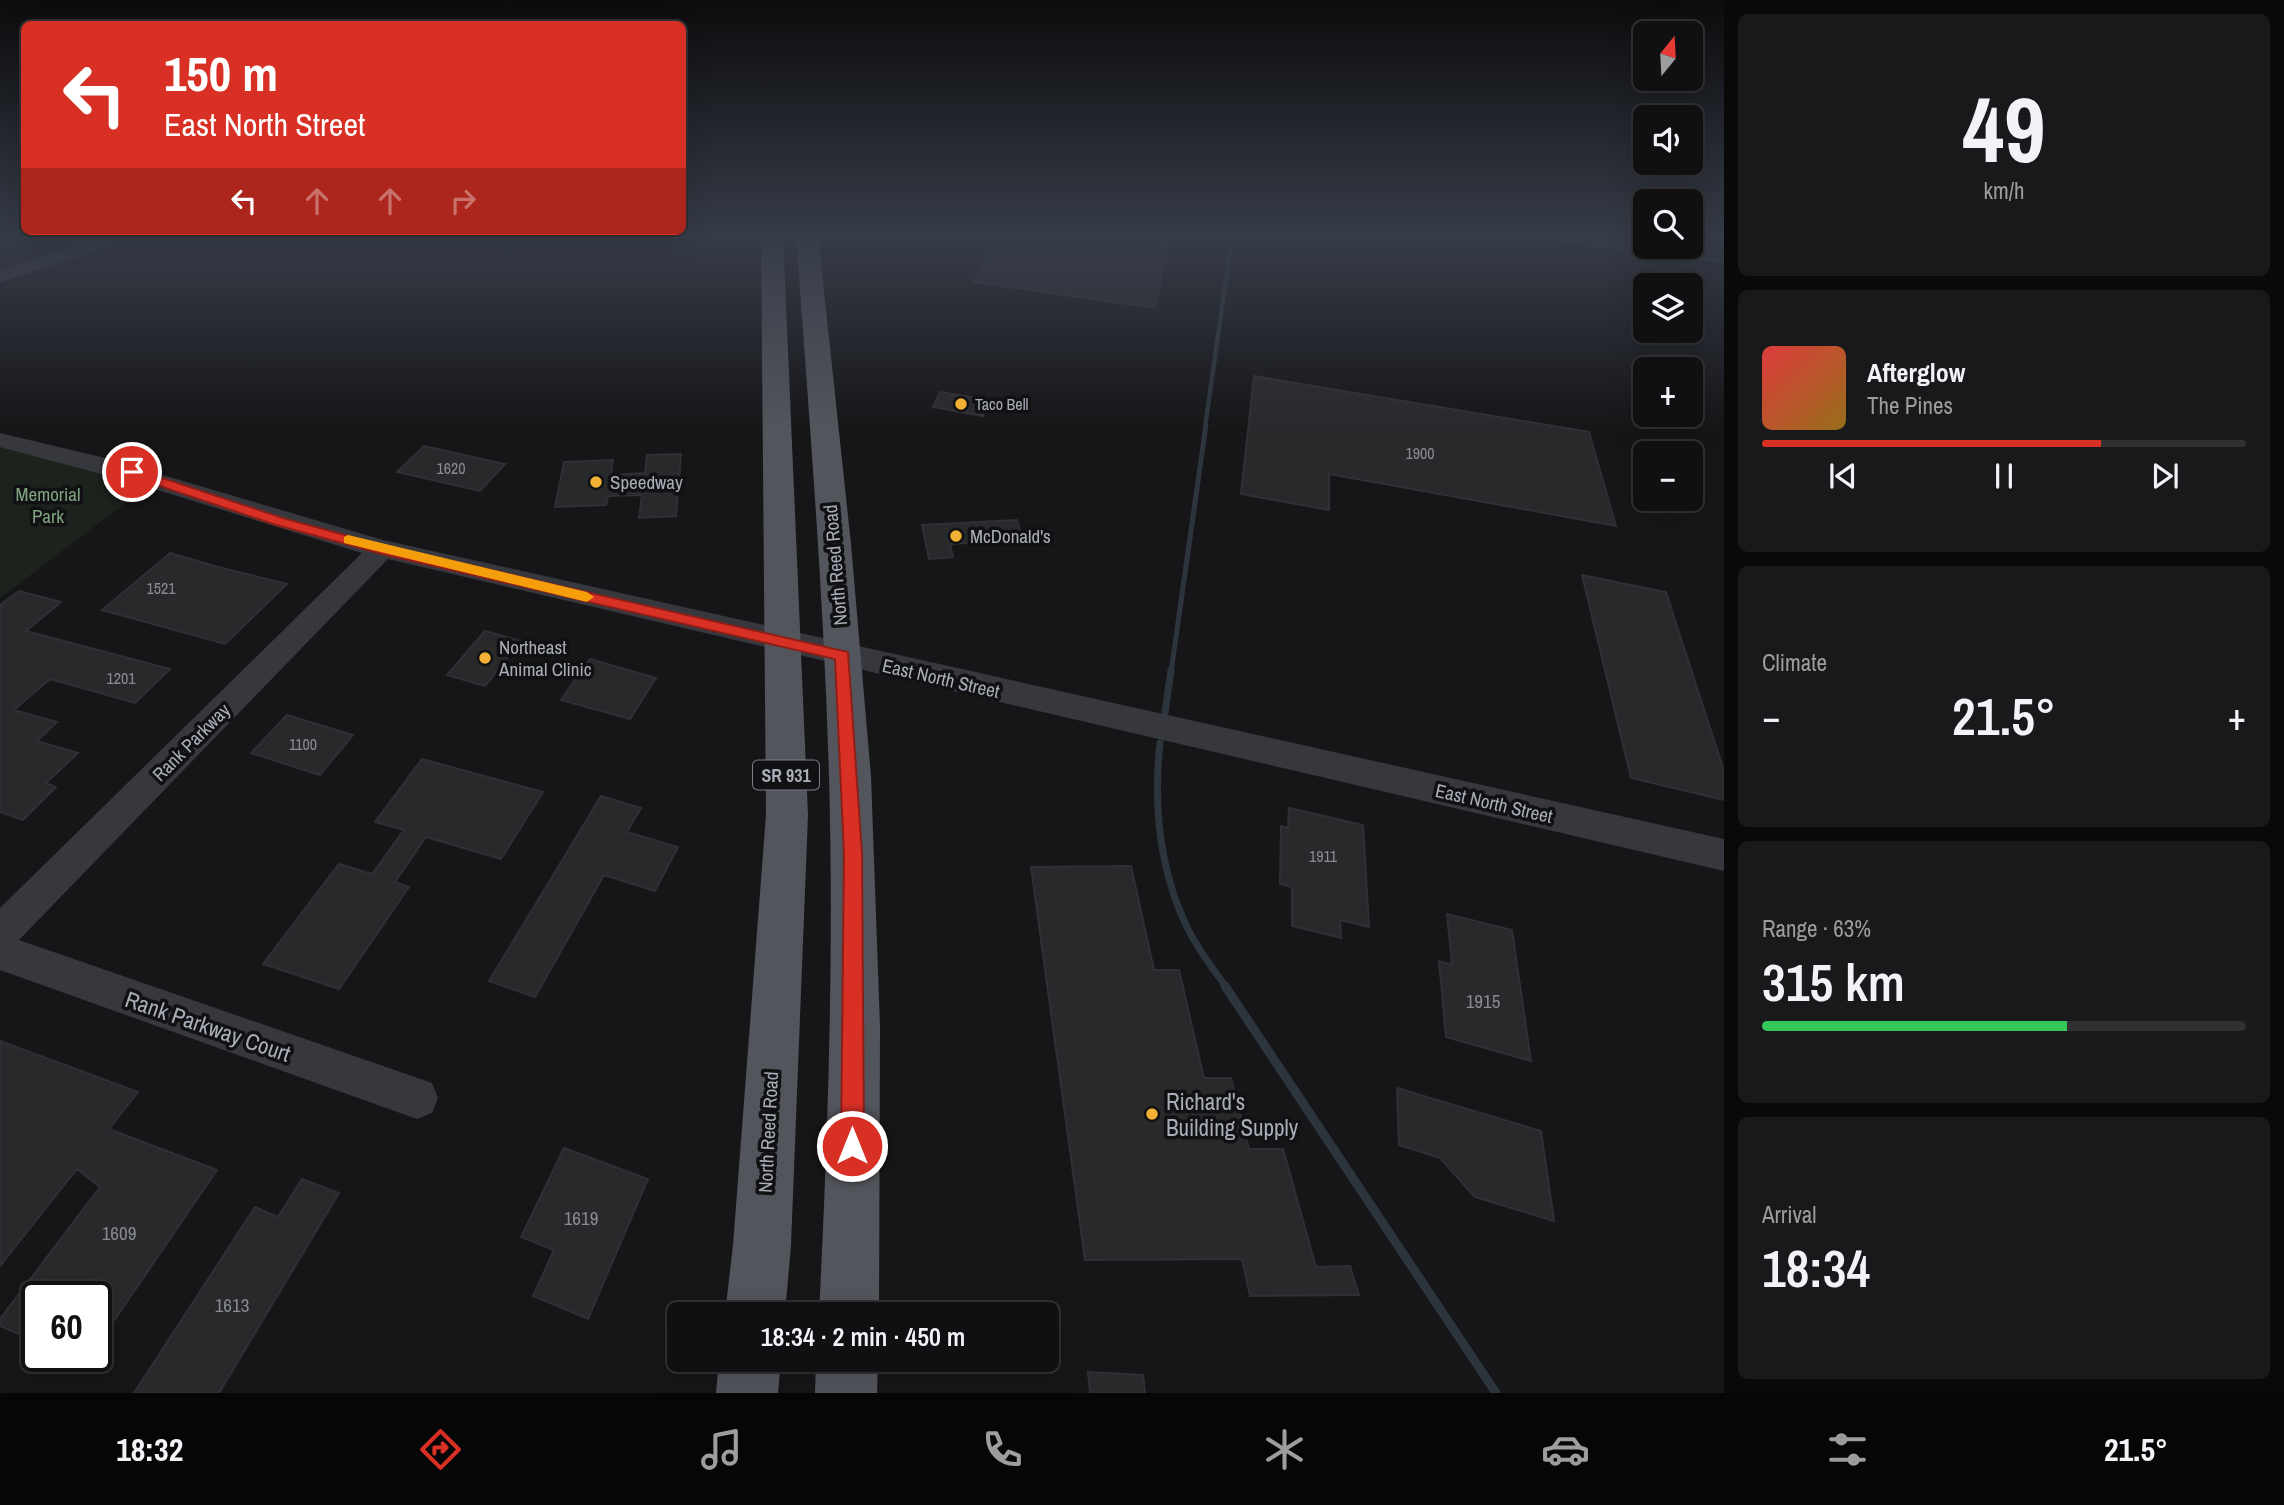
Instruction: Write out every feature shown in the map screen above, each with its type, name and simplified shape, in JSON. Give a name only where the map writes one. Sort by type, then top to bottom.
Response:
[{"type":"main road","name":"North Reed Road","points":[[756,1302],[762,1245],[787,816],[774,300]]},
{"type":"main road","name":"North Reed Road","points":[[813,300],[843,656],[853,854],[849,1302]]},
{"type":"main road","points":[[747,1393],[749,1372]]},
{"type":"main road","points":[[846,1393],[847,1372]]},
{"type":"street","name":"East North Street","points":[[0,440],[157,479],[281,522],[382,549],[1724,855]]},
{"type":"street","name":"Rank Parkway","points":[[0,934],[382,549]]},
{"type":"street","name":"Rank Parkway Court","points":[[0,952],[417,1097]]},
{"type":"green space","name":"Memorial Park","points":[[0,445],[148,486],[0,598]]},
{"type":"building","points":[[1099,300],[1157,300],[1155,308]]},
{"type":"building","points":[[1254,376],[1589,432],[1616,526],[1329,474],[1329,510],[1241,494]]},
{"type":"building","name":"Taco Bell","points":[[940,392],[989,400],[983,416],[933,407]]},
{"type":"building","points":[[424,446],[505,464],[480,491],[397,472]]},
{"type":"building","points":[[681,454],[676,516],[639,518],[642,495],[608,496],[606,505],[555,507],[564,462],[613,460],[611,475],[645,473],[647,455]]},
{"type":"building","points":[[1017,520],[1023,540],[950,544],[953,557],[929,559],[922,525]]},
{"type":"building","points":[[170,553],[287,584],[225,644],[102,610]]},
{"type":"building","points":[[1582,575],[1666,592],[1724,771],[1724,800],[1631,778]]},
{"type":"building","points":[[19,591],[61,602],[26,631],[170,669],[135,703],[50,679],[14,710],[57,722],[37,741],[78,753],[46,783],[56,787],[23,820],[0,812],[0,605]]},
{"type":"building","name":"Northeast Animal Clinic","points":[[485,631],[521,641],[485,686],[447,675]]},
{"type":"building","points":[[590,659],[656,678],[630,719],[561,700]]},
{"type":"building","points":[[287,715],[353,735],[320,775],[251,753]]},
{"type":"building","points":[[422,759],[543,792],[501,859],[426,837],[395,882],[409,887],[339,989],[263,964],[339,864],[372,874],[404,830],[375,822]]},
{"type":"building","points":[[601,796],[641,808],[627,832],[678,847],[655,891],[604,875],[535,997],[489,981]]},
{"type":"building","points":[[1289,808],[1363,825],[1369,927],[1340,920],[1341,938],[1292,926],[1292,887],[1280,884],[1281,826],[1288,828]]},
{"type":"building","name":"Richard's Building Supply","points":[[1131,866],[1154,970],[1179,970],[1204,1078],[1231,1078],[1249,1149],[1283,1149],[1316,1267],[1350,1266],[1359,1295],[1250,1296],[1242,1259],[1085,1260],[1031,867]]},
{"type":"building","points":[[1447,914],[1512,930],[1531,1061],[1446,1037],[1439,961],[1452,965]]},
{"type":"building","points":[[0,1041],[138,1092],[109,1129],[217,1170],[112,1324],[112,1281],[29,1281],[100,1187],[77,1169],[0,1266]]},
{"type":"building","points":[[1397,1088],[1541,1131],[1554,1221],[1475,1197],[1440,1158],[1399,1145]]},
{"type":"building","points":[[564,1148],[648,1179],[588,1319],[533,1296],[554,1250],[521,1237]]},
{"type":"building","points":[[302,1179],[339,1193],[219,1393],[134,1393],[255,1207],[278,1217]]},
{"type":"building","points":[[21,1291],[21,1335],[0,1326],[0,1319]]},
{"type":"building","points":[[1088,1372],[1143,1375],[1145,1393],[1090,1393]]},
{"type":"waterway","points":[[1205,427],[1223,300]]},
{"type":"waterway","points":[[1171,672],[1206,425]]},
{"type":"waterway","points":[[1165,713],[1171,670]]},
{"type":"waterway","points":[[1160,743],[1158,792],[1165,864],[1190,933],[1226,987]]},
{"type":"waterway","points":[[1225,986],[1496,1393]]},
{"type":"slow traffic","points":[[348,540],[587,597]]},
{"type":"place","name":"Taco Bell","points":[[961,404]]},
{"type":"place","name":"Speedway","points":[[596,482]]},
{"type":"place","name":"McDonald's","points":[[956,536]]},
{"type":"place","name":"Northeast Animal Clinic","points":[[485,658]]},
{"type":"place","name":"Richard's Building Supply","points":[[1152,1114]]},
{"type":"route","points":[[132,472],[281,522],[382,549],[843,656],[853,854],[852,1146]]}]
